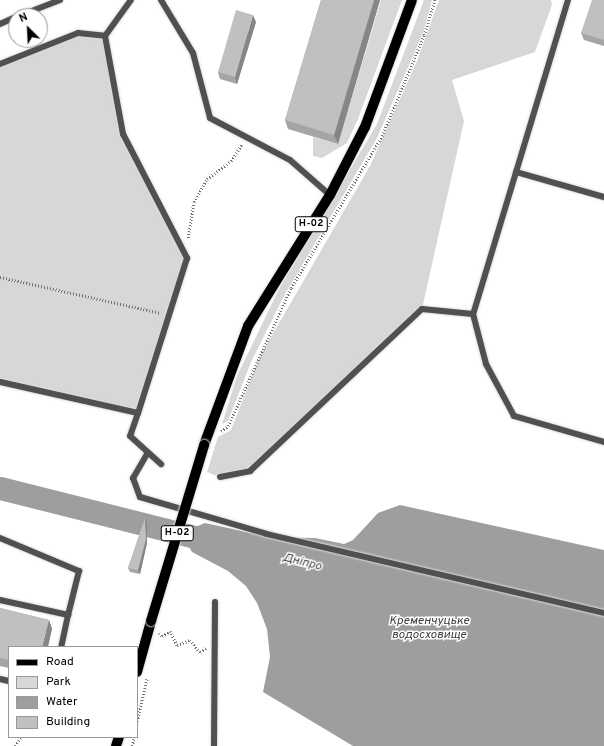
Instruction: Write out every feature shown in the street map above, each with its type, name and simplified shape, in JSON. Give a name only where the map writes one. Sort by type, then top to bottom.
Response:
[{"type":"main road","name":"Н-02","points":[[138,668],[204,445],[248,326],[330,195],[365,127],[412,0]]},
{"type":"lane","points":[[40,8],[60,0]]},
{"type":"lane","points":[[131,0],[105,36],[123,134],[187,258],[130,436],[147,454],[161,464]]},
{"type":"lane","points":[[161,0],[193,53],[210,118],[290,160],[330,195]]},
{"type":"lane","points":[[568,0],[473,314],[486,364],[514,416],[604,442]]},
{"type":"lane","points":[[0,64],[78,34],[105,36]]},
{"type":"lane","points":[[516,172],[604,197]]},
{"type":"lane","points":[[220,477],[250,471],[422,309],[473,314]]},
{"type":"lane","points":[[0,382],[138,413]]},
{"type":"lane","points":[[147,454],[133,478],[140,497],[267,534],[604,613]]},
{"type":"lane","points":[[0,538],[79,571],[61,646]]},
{"type":"lane","points":[[0,600],[68,615]]},
{"type":"lane","points":[[214,746],[215,602]]},
{"type":"path","points":[[215,436],[228,426],[291,288],[382,136],[435,0]]},
{"type":"path","points":[[187,258],[194,202],[207,179],[231,161],[247,137]]},
{"type":"path","points":[[0,277],[169,315]]},
{"type":"path","points":[[158,633],[162,636],[170,631],[177,644],[190,640],[200,652],[214,644]]},
{"type":"green space","points":[[381,0],[402,0],[358,119],[347,143],[322,158],[313,156],[313,137],[338,144]]},
{"type":"green space","points":[[424,0],[432,0],[423,33],[377,138],[284,296],[251,362],[228,421],[222,424],[237,376],[279,289],[377,124]]},
{"type":"green space","points":[[439,0],[551,0],[552,5],[535,52],[452,80],[464,121],[422,309],[250,471],[220,477],[207,472],[218,437],[231,430],[260,356],[370,166],[417,61]]},
{"type":"green space","points":[[78,33],[105,36],[123,134],[187,258],[138,413],[0,382],[0,64],[40,48],[48,48],[48,45]]},
{"type":"water","name":"Кременчуцьке водосховище","points":[[400,505],[604,550],[604,746],[353,746],[263,692],[270,657],[267,629],[257,603],[246,586],[228,571],[192,552],[188,545],[193,528],[205,523],[270,537],[315,538],[344,544],[353,540],[378,513]]},
{"type":"building","points":[[321,0],[374,0],[334,135],[285,120]]},
{"type":"building","points":[[592,0],[604,0],[604,40],[581,33]]},
{"type":"building","points":[[236,10],[253,15],[235,77],[218,72]]},
{"type":"building","points":[[145,518],[146,539],[138,570],[128,568]]},
{"type":"building","points":[[0,608],[49,620],[42,646],[8,646],[8,660],[0,658]]},
{"type":"waterway","name":"Дніпро","points":[[0,488],[219,543]]}]
